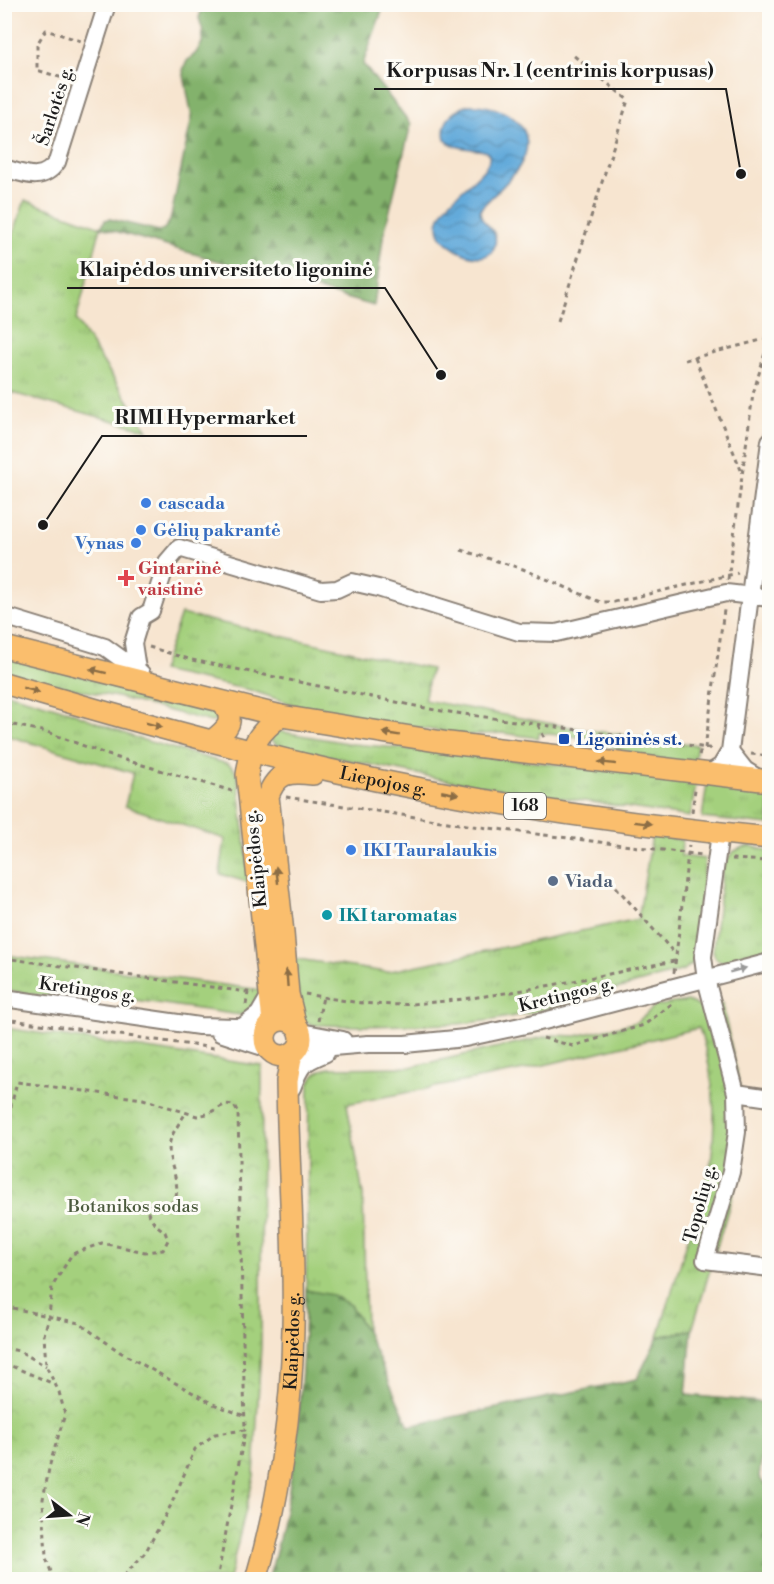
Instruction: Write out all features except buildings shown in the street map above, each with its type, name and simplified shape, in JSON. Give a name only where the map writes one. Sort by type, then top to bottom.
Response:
[{"type":"main road","points":[[4,647],[281,716],[449,743],[766,781]]},
{"type":"main road","name":"Liepojos g.","points":[[4,683],[250,752],[331,770],[479,798],[690,829],[770,838]]},
{"type":"main road","points":[[212,741],[225,730],[229,723],[230,714],[224,703]]},
{"type":"main road","points":[[250,752],[261,732],[281,716]]},
{"type":"main road","points":[[184,733],[198,747],[237,762],[255,789],[294,771],[318,774],[331,770]]},
{"type":"main road","name":"Klaipėdos g.","points":[[250,752],[279,994]]},
{"type":"main road","points":[[270,1025],[279,994]]},
{"type":"main road","points":[[279,994],[288,1044]]},
{"type":"main road","points":[[270,1025],[280,1020],[288,1020],[287,1091]]},
{"type":"main road","name":"Klaipėdos g.","points":[[256,1580],[273,1503],[289,1403],[294,1328],[287,1091]]},
{"type":"street","name":"Šarlotės g.","points":[[4,168],[37,176],[52,170],[61,153],[107,4]]},
{"type":"street","points":[[703,773],[721,766],[730,751],[770,441]]},
{"type":"street","points":[[137,669],[133,643],[141,617],[151,611],[167,562],[179,548],[321,590],[337,589],[352,582],[378,588],[519,632],[556,633],[726,593],[770,598]]},
{"type":"street","points":[[4,616],[105,647],[137,669],[155,686]]},
{"type":"street","points":[[105,647],[133,643]]},
{"type":"street","points":[[730,751],[745,770],[766,781]]},
{"type":"street","points":[[720,833],[702,957],[706,979],[736,1093],[770,1098]]},
{"type":"street","name":"Kretingos g.","points":[[4,998],[199,1026],[288,1044],[340,1047],[435,1042],[487,1033],[555,1018],[770,962]]},
{"type":"street","points":[[242,1027],[279,994]]},
{"type":"street","name":"Kretingos g.","points":[[199,1026],[270,1025]]},
{"type":"street","name":"Kretingos g.","points":[[288,1044],[309,1035],[368,1044]]},
{"type":"street","name":"Klaipėdos g.","points":[[287,1091],[299,1068],[308,1060],[340,1047]]},
{"type":"street","name":"Topolių g.","points":[[736,1093],[737,1132],[730,1172],[705,1260],[770,1268]]},
{"type":"path","points":[[83,84],[37,70],[37,44],[46,30],[94,45]]},
{"type":"path","points":[[558,321],[628,100],[573,55]]},
{"type":"path","points":[[770,188],[767,204],[770,208]]},
{"type":"path","points":[[685,360],[769,337]]},
{"type":"path","points":[[4,958],[279,994],[301,993],[386,1004],[410,1004],[512,992],[674,962],[689,853],[690,829],[703,773],[700,753],[705,748],[753,393],[769,337]]},
{"type":"path","points":[[695,358],[742,473]]},
{"type":"path","points":[[460,550],[523,569],[600,603],[614,602],[753,571]]},
{"type":"path","points":[[133,643],[192,660],[435,710],[770,756]]},
{"type":"path","points":[[4,723],[47,732],[108,755],[292,798],[473,826],[689,853]]},
{"type":"path","points":[[538,725],[544,736]]},
{"type":"path","points":[[610,880],[675,954]]},
{"type":"path","points":[[541,1037],[573,1046],[644,1025],[676,1000]]},
{"type":"path","points":[[4,1019],[216,1048]]},
{"type":"path","points":[[4,1134],[17,1083],[142,1099],[197,1116],[207,1114],[226,1104],[234,1105],[238,1113],[245,1430],[217,1580]]},
{"type":"path","points":[[54,1580],[46,1558],[43,1499],[50,1464],[65,1414],[56,1385],[46,1366],[44,1335],[49,1316],[52,1287],[72,1254],[102,1243],[145,1252],[163,1250],[168,1240],[165,1232],[155,1224],[147,1210],[151,1202],[174,1202],[178,1193],[170,1160],[170,1139],[185,1114]]},
{"type":"path","points":[[4,1306],[79,1323],[120,1352],[203,1399],[245,1416]]},
{"type":"path","points":[[4,1348],[19,1351],[46,1366]]},
{"type":"path","points":[[4,1363],[56,1385]]},
{"type":"path","points":[[120,1580],[145,1553],[171,1505],[195,1449],[215,1434],[245,1430]]},
{"type":"green space","points":[[203,5],[384,5],[363,64],[411,124],[383,238],[374,306],[101,227],[105,220],[110,219],[159,231],[164,229],[170,221],[192,117],[183,70],[187,61],[202,43],[203,31],[199,18]]},
{"type":"green space","points":[[25,200],[101,227],[76,320],[147,430],[5,391],[5,259]]},
{"type":"green space","points":[[181,614],[431,669],[424,700],[580,729],[697,745],[694,763],[654,759],[601,744],[589,743],[589,738],[539,733],[538,738],[503,733],[465,735],[316,712],[250,690],[161,671]]},
{"type":"green space","points":[[4,656],[215,710],[218,717],[216,721],[211,722],[117,697],[37,682],[5,672]]},
{"type":"green space","points":[[4,692],[69,711],[136,738],[228,764],[234,769],[238,778],[250,883],[220,874],[225,839],[125,806],[133,773],[5,735]]},
{"type":"green space","points":[[277,731],[353,744],[697,780],[690,817],[451,781],[279,746],[272,741],[270,736]]},
{"type":"green space","points":[[707,783],[769,790],[769,825],[702,818]]},
{"type":"green space","points":[[652,836],[682,840],[681,856],[705,859],[695,953],[693,963],[684,970],[531,1013],[492,1020],[458,1024],[362,1026],[313,1025],[305,1021],[290,958],[386,972],[638,919]]},
{"type":"green space","points":[[751,846],[769,851],[769,950],[722,962],[716,959],[713,950],[723,868],[733,852]]},
{"type":"green space","points":[[5,955],[260,990],[260,1000],[248,1014],[240,1015],[86,993],[42,996],[5,990]]},
{"type":"green space","points":[[688,1001],[704,1009],[722,1003],[740,1088],[735,1186],[692,1330],[658,1337],[711,1163],[714,1129],[713,1095],[708,1061],[699,1028],[519,1071],[347,1104],[363,1195],[366,1331],[350,1305],[306,1290],[309,1085],[317,1073],[331,1068],[410,1067],[553,1035],[576,1036],[637,1022],[655,1006]]},
{"type":"green space","name":"Botanikos sodas","points":[[5,1028],[262,1066],[261,1345],[254,1476],[229,1579],[7,1579],[4,1572]]},
{"type":"green space","points":[[306,1290],[332,1295],[350,1305],[366,1331],[409,1426],[637,1379],[658,1337],[692,1330],[686,1395],[769,1403],[759,1477],[764,1484],[769,1484],[769,1579],[268,1580],[278,1545],[292,1473],[300,1400]]},
{"type":"water","points":[[468,105],[482,105],[507,113],[523,130],[527,141],[519,167],[481,208],[482,219],[492,230],[496,240],[490,254],[483,256],[466,254],[457,250],[443,239],[439,232],[439,221],[444,210],[488,163],[487,152],[456,146],[445,139],[445,127],[449,117]]},
{"type":"place","name":"Korpusas Nr. 1 (centrinis korpusas)","points":[[741,174]]},
{"type":"place","name":"Klaipėdos universiteto ligoninė","points":[[441,375]]},
{"type":"place","name":"cascada","points":[[146,503]]},
{"type":"place","name":"RIMI Hypermarket","points":[[43,525]]},
{"type":"place","name":"Gėlių pakrantė","points":[[141,530]]},
{"type":"place","name":"Vynas","points":[[136,543]]},
{"type":"place","name":"Gintarinė vaistinė","points":[[126,578]]},
{"type":"place","name":"Ligoninės st.","points":[[564,739]]},
{"type":"place","name":"IKI Tauralaukis","points":[[351,850]]},
{"type":"place","name":"Viada","points":[[553,881]]},
{"type":"place","name":"IKI taromatas","points":[[327,915]]}]
